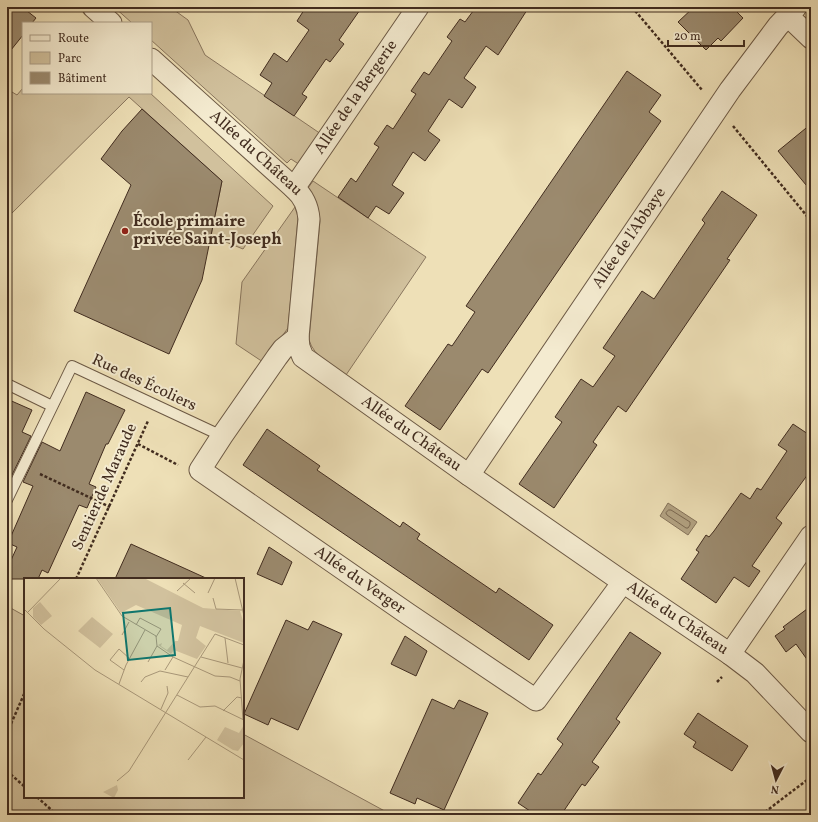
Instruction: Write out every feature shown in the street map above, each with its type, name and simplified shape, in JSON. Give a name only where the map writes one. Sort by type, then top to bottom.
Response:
[{"type":"street","points":[[93,7],[110,22]]},
{"type":"street","name":"Allée de la Bergerie","points":[[294,188],[418,7]]},
{"type":"street","points":[[792,11],[811,38]]},
{"type":"street","name":"Allée de l'Abbaye","points":[[469,475],[718,108],[792,11]]},
{"type":"street","name":"Allée du Château","points":[[152,60],[294,188],[305,200],[309,212],[309,219],[298,337],[299,347],[303,357],[469,475],[730,654],[755,673],[811,732]]},
{"type":"street","points":[[200,470],[277,357],[283,349],[298,337]]},
{"type":"street","name":"Allée du Verger","points":[[200,470],[402,610],[536,700],[623,582]]},
{"type":"street","points":[[730,654],[811,536]]},
{"type":"lane","name":"Rue des Écoliers","points":[[7,500],[72,366],[222,436]]},
{"type":"lane","points":[[7,384],[52,406]]},
{"type":"path","name":"Sentier de Maraude","points":[[76,578],[110,507],[155,404]]},
{"type":"path","points":[[138,444],[187,469],[200,470]]},
{"type":"path","points":[[23,467],[110,507]]},
{"type":"path","points":[[7,733],[24,694]]},
{"type":"path","points":[[7,771],[24,786]]},
{"type":"path","points":[[761,815],[811,777]]},
{"type":"path","points":[[38,798],[58,815]]},
{"type":"green space","points":[[114,7],[170,7],[188,20],[205,55],[321,134],[300,165],[291,159],[287,163],[152,41],[152,22],[131,22]]},
{"type":"green space","points":[[7,89],[17,95],[22,89],[22,94],[151,94],[273,206],[243,249],[211,236],[222,181],[129,97],[7,218]]},
{"type":"green space","points":[[313,181],[426,257],[346,375],[319,356],[311,346],[309,340],[320,221],[316,203],[308,188]]},
{"type":"green space","points":[[295,207],[298,217],[288,328],[263,362],[236,344],[242,282]]},
{"type":"green space","points":[[7,606],[24,615],[24,798],[244,798],[244,735],[392,815],[7,815]]},
{"type":"water","points":[[668,503],[697,522],[688,535],[660,516]]},
{"type":"building","points":[[7,7],[22,7],[36,18],[33,22],[22,22],[22,36],[7,55]]},
{"type":"building","points":[[306,7],[362,7],[339,40],[344,44],[330,62],[326,59],[302,94],[307,97],[294,116],[264,96],[272,83],[260,75],[274,53],[287,62],[309,30],[297,21]]},
{"type":"building","points":[[476,7],[529,7],[498,55],[486,46],[464,78],[476,87],[462,108],[449,99],[428,131],[440,140],[425,161],[413,152],[392,185],[404,193],[389,214],[376,206],[368,218],[338,197],[351,178],[356,182],[379,147],[374,144],[387,125],[393,129],[416,94],[411,91],[424,72],[429,75],[452,41],[447,37],[460,19],[465,22]]},
{"type":"building","points":[[694,7],[732,7],[743,18],[721,41],[718,38],[706,50],[678,22]]},
{"type":"building","points":[[627,71],[661,95],[649,112],[661,121],[488,373],[482,369],[440,430],[405,406],[448,344],[452,346],[475,312],[466,306]]},
{"type":"building","name":"École primaire privée Saint-Joseph","points":[[142,109],[222,181],[202,280],[169,354],[74,311],[131,185],[101,159],[122,131]]},
{"type":"building","points":[[811,124],[811,191],[778,151]]},
{"type":"building","points":[[722,191],[757,215],[727,259],[730,260],[626,412],[618,406],[593,442],[597,445],[554,508],[519,484],[562,422],[555,417],[581,379],[593,387],[615,356],[603,348],[642,291],[654,299],[705,223],[702,220]]},
{"type":"building","points":[[86,392],[125,410],[108,444],[106,444],[89,484],[96,487],[87,508],[79,505],[48,573],[42,570],[38,578],[7,579],[7,569],[17,547],[8,543],[33,486],[23,482],[42,442],[60,451]]},
{"type":"building","points":[[7,399],[32,410],[22,432],[31,436],[11,477],[7,476]]},
{"type":"building","points":[[793,424],[811,436],[811,470],[776,518],[782,523],[752,566],[760,571],[749,587],[734,577],[716,603],[681,579],[699,552],[696,550],[706,535],[709,537],[714,531],[741,493],[750,499],[757,488],[761,490],[787,451],[778,445]]},
{"type":"building","points":[[267,429],[320,466],[317,470],[400,527],[403,522],[420,534],[417,539],[496,593],[499,588],[553,625],[529,660],[243,465]]},
{"type":"building","points":[[131,544],[206,578],[115,578]]},
{"type":"building","points":[[269,547],[292,562],[282,585],[257,574]]},
{"type":"building","points":[[811,606],[811,665],[796,644],[786,652],[775,636],[785,629],[783,627]]},
{"type":"building","points":[[286,620],[308,630],[313,621],[342,634],[298,730],[271,718],[268,725],[244,714]]},
{"type":"building","points":[[630,632],[661,653],[616,719],[620,722],[592,762],[599,767],[585,786],[582,784],[561,815],[536,815],[518,803],[538,773],[541,775],[563,744],[557,739]]},
{"type":"building","points":[[405,636],[427,651],[416,676],[391,664]]},
{"type":"building","points":[[432,699],[454,709],[459,700],[488,713],[444,810],[417,798],[415,804],[390,793]]},
{"type":"building","points":[[698,713],[748,746],[732,771],[693,747],[696,742],[684,734]]},
{"type":"place","name":"École primaire privée Saint-Joseph","points":[[125,231]]}]
